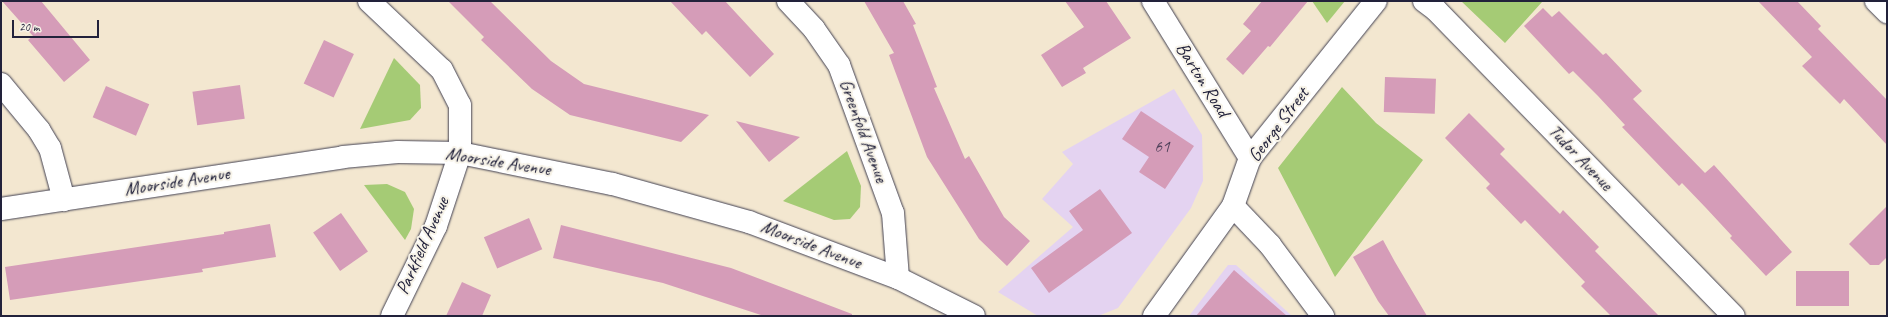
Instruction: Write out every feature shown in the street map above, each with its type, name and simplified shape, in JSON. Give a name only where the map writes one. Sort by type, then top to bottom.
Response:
[{"type":"street","name":"Parkfield Avenue","points":[[370,1],[442,70],[460,105],[460,153],[436,226],[392,316]]},
{"type":"street","name":"Greenfold Avenue","points":[[788,1],[814,29],[840,65],[893,213],[898,278]]},
{"type":"street","name":"Barton Road","points":[[1153,1],[1250,158]]},
{"type":"street","name":"George Street","points":[[1154,316],[1233,206],[1250,158],[1376,1]]},
{"type":"street","name":"Tudor Avenue","points":[[1424,1],[1436,10],[1734,316]]},
{"type":"street","points":[[1876,1],[1887,12]]},
{"type":"street","points":[[1,84],[39,130],[50,148],[64,200]]},
{"type":"street","name":"Moorside Avenue","points":[[1,209],[343,157],[398,152],[460,153],[613,184],[749,222],[898,278],[974,316]]},
{"type":"street","points":[[1233,206],[1270,245],[1323,316]]},
{"type":"shaded area","points":[[1174,89],[1202,135],[1203,181],[1191,208],[1118,308],[1098,316],[1038,316],[998,292],[1073,227],[1042,199],[1073,164],[1062,152]]},
{"type":"shaded area","points":[[1228,265],[1236,265],[1292,316],[1189,316]]},
{"type":"green space","points":[[1312,1],[1345,1],[1327,23]]},
{"type":"green space","points":[[1461,1],[1550,1],[1542,2],[1505,43]]},
{"type":"green space","points":[[394,58],[420,85],[421,108],[410,120],[360,129]]},
{"type":"green space","points":[[1342,87],[1376,123],[1423,160],[1335,277],[1278,168]]},
{"type":"green space","points":[[847,151],[861,186],[860,207],[850,219],[834,220],[783,201]]},
{"type":"green space","points":[[387,184],[405,192],[414,209],[411,229],[405,240],[364,185]]},
{"type":"building","points":[[2,1],[41,1],[90,60],[64,82],[28,40],[33,36]]},
{"type":"building","points":[[448,1],[490,1],[551,61],[584,84],[709,115],[681,142],[570,115],[532,89],[481,40],[484,37]]},
{"type":"building","points":[[670,1],[725,1],[774,54],[750,77],[706,31],[702,35]]},
{"type":"building","points":[[864,1],[903,1],[916,24],[913,25],[937,87],[934,88],[965,159],[969,156],[1004,217],[1030,241],[1007,266],[979,239],[927,157],[889,55],[894,53]]},
{"type":"building","points":[[1065,1],[1106,1],[1131,38],[1083,68],[1086,73],[1062,87],[1041,55],[1084,27]]},
{"type":"building","points":[[1262,1],[1308,1],[1270,47],[1268,46],[1243,75],[1226,59],[1251,31],[1243,24]]},
{"type":"building","points":[[1758,1],[1797,1],[1821,26],[1818,29],[1887,100],[1887,145],[1844,99],[1840,104],[1802,66],[1812,57]]},
{"type":"building","points":[[1543,8],[1552,17],[1559,11],[1603,55],[1606,53],[1642,91],[1633,99],[1705,173],[1714,165],[1792,252],[1766,276],[1730,238],[1732,236],[1682,183],[1679,186],[1622,127],[1625,125],[1598,96],[1573,71],[1569,74],[1524,26]]},
{"type":"building","points":[[324,40],[354,54],[334,97],[304,84]]},
{"type":"building","points":[[1385,77],[1436,79],[1435,114],[1384,112]]},
{"type":"building","points":[[240,85],[245,119],[197,125],[192,92]]},
{"type":"building","points":[[106,86],[149,104],[136,136],[93,117]]},
{"type":"building","points":[[1141,111],[1194,146],[1165,189],[1139,172],[1149,157],[1122,139]]},
{"type":"building","points":[[1469,113],[1505,149],[1500,154],[1560,214],[1563,210],[1599,247],[1595,251],[1659,316],[1611,316],[1581,286],[1585,282],[1525,220],[1521,224],[1486,188],[1490,184],[1445,138]]},
{"type":"building","points":[[736,121],[800,137],[769,162]]},
{"type":"building","points":[[1100,189],[1132,233],[1049,293],[1031,268],[1083,230],[1069,211]]},
{"type":"building","points":[[1887,206],[1887,257],[1879,265],[1870,265],[1849,244]]},
{"type":"building","points":[[341,213],[368,252],[340,271],[313,233]]},
{"type":"building","points":[[529,218],[542,249],[497,268],[484,237]]},
{"type":"building","points":[[270,224],[276,257],[202,269],[203,272],[10,300],[5,267],[224,234],[224,232]]},
{"type":"building","points":[[561,225],[731,268],[852,314],[852,316],[764,316],[663,283],[553,258]]},
{"type":"building","points":[[1383,240],[1427,316],[1389,316],[1378,301],[1353,257]]},
{"type":"building","points":[[1234,270],[1287,316],[1196,316]]},
{"type":"building","points":[[1796,271],[1849,271],[1849,306],[1796,306]]},
{"type":"building","points":[[462,282],[491,295],[482,316],[446,316]]}]
